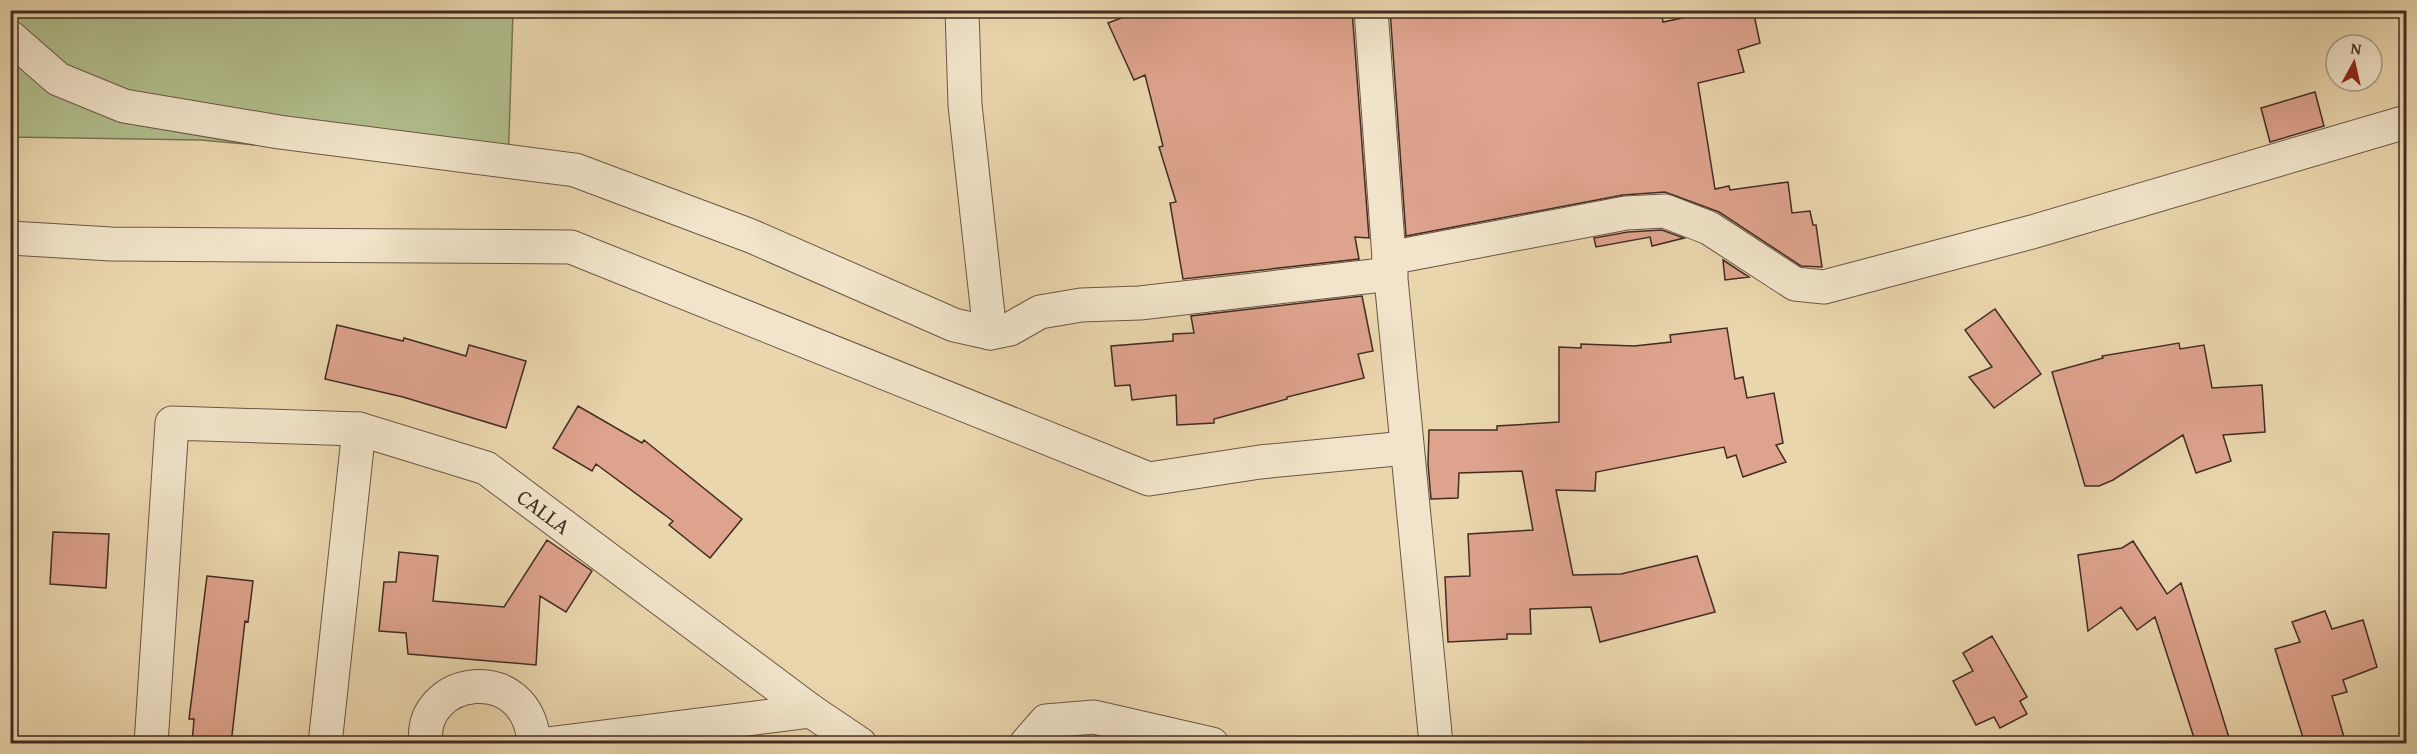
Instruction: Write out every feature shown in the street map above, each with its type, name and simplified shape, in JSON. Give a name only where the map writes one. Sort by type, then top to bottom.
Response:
[{"type":"street","points":[[962,10],[965,105],[990,333]]},
{"type":"street","points":[[1371,10],[1406,448],[1436,744]]},
{"type":"street","points":[[10,37],[58,79],[124,105],[279,132],[575,170],[751,236],[954,325],[990,333],[1010,329],[1040,312],[1081,305],[1140,303],[1390,266],[1626,213],[1665,211],[1709,228],[1796,284],[1824,287],[2032,232],[2406,122]]},
{"type":"street","points":[[10,238],[111,244],[571,247],[1149,479],[1260,462],[1406,448]]},
{"type":"street","name":"CALLA","points":[[151,744],[172,423],[359,429],[486,468],[811,711],[860,744]]},
{"type":"street","points":[[325,744],[359,429]]},
{"type":"street","points":[[426,744],[428,722],[436,706],[450,694],[467,686],[484,686],[502,690],[518,701],[528,716],[534,744]]},
{"type":"street","points":[[547,744],[811,711]]},
{"type":"street","points":[[1026,744],[1046,721],[1094,717],[1212,744]]},
{"type":"green space","points":[[11,11],[513,11],[508,168],[201,140],[11,137]]},
{"type":"building","points":[[1142,10],[1352,10],[1369,238],[1355,237],[1359,259],[1183,279],[1170,203],[1176,202],[1159,147],[1163,146],[1145,75],[1134,80],[1108,23]]},
{"type":"building","points":[[1390,10],[1661,10],[1663,22],[1720,10],[1753,10],[1760,43],[1738,50],[1744,72],[1698,83],[1715,189],[1729,186],[1730,190],[1788,182],[1792,213],[1810,211],[1813,225],[1816,225],[1822,267],[1801,266],[1719,212],[1665,192],[1623,195],[1406,236]]},
{"type":"building","points":[[2315,92],[2324,126],[2270,142],[2261,108]]},
{"type":"building","points":[[1662,230],[1684,238],[1652,246],[1650,237],[1596,247],[1594,238],[1628,232]]},
{"type":"building","points":[[1723,260],[1749,277],[1725,280]]},
{"type":"building","points":[[1362,296],[1373,351],[1358,354],[1364,378],[1287,397],[1287,399],[1214,419],[1214,423],[1177,425],[1176,395],[1132,400],[1130,385],[1115,386],[1111,346],[1173,341],[1173,334],[1194,333],[1191,316]]},
{"type":"building","points":[[1995,309],[2041,374],[1994,408],[1969,377],[1992,367],[1965,330]]},
{"type":"building","points":[[337,325],[403,341],[404,338],[466,356],[469,345],[526,361],[506,428],[403,397],[325,379]]},
{"type":"building","points":[[1727,328],[1735,379],[1743,377],[1747,398],[1774,393],[1783,443],[1776,445],[1786,462],[1743,477],[1736,455],[1727,458],[1724,447],[1596,472],[1595,491],[1556,490],[1573,575],[1621,574],[1697,556],[1715,612],[1600,642],[1591,607],[1530,609],[1531,634],[1507,634],[1507,639],[1448,642],[1445,577],[1470,576],[1468,534],[1533,530],[1522,471],[1459,473],[1458,498],[1431,499],[1428,464],[1429,430],[1497,430],[1497,426],[1559,422],[1559,347],[1581,348],[1581,344],[1634,346],[1671,342],[1670,335]]},
{"type":"building","points":[[2179,343],[2180,349],[2204,345],[2212,388],[2262,385],[2265,432],[2223,435],[2231,461],[2196,473],[2183,435],[2113,480],[2099,486],[2085,486],[2052,372],[2103,358],[2102,356]]},
{"type":"building","points":[[578,406],[642,443],[644,440],[742,519],[710,558],[669,525],[673,521],[596,464],[592,471],[553,448]]},
{"type":"building","points":[[53,532],[109,534],[106,588],[50,584]]},
{"type":"building","points":[[547,540],[592,571],[566,612],[540,596],[536,665],[408,654],[406,633],[379,631],[384,582],[396,582],[399,552],[438,556],[433,601],[504,607]]},
{"type":"building","points":[[2133,541],[2167,594],[2181,583],[2231,744],[2196,744],[2155,617],[2137,630],[2121,607],[2088,631],[2078,555],[2122,548]]},
{"type":"building","points":[[207,576],[253,581],[248,622],[245,621],[231,744],[192,744],[194,719],[189,719]]},
{"type":"building","points":[[2325,611],[2332,629],[2363,620],[2377,667],[2343,680],[2347,692],[2332,696],[2346,744],[2305,744],[2275,649],[2300,642],[2292,622]]},
{"type":"building","points":[[1992,636],[2027,697],[2020,701],[2027,714],[2000,728],[1994,717],[1976,725],[1953,681],[1973,671],[1963,653]]}]
